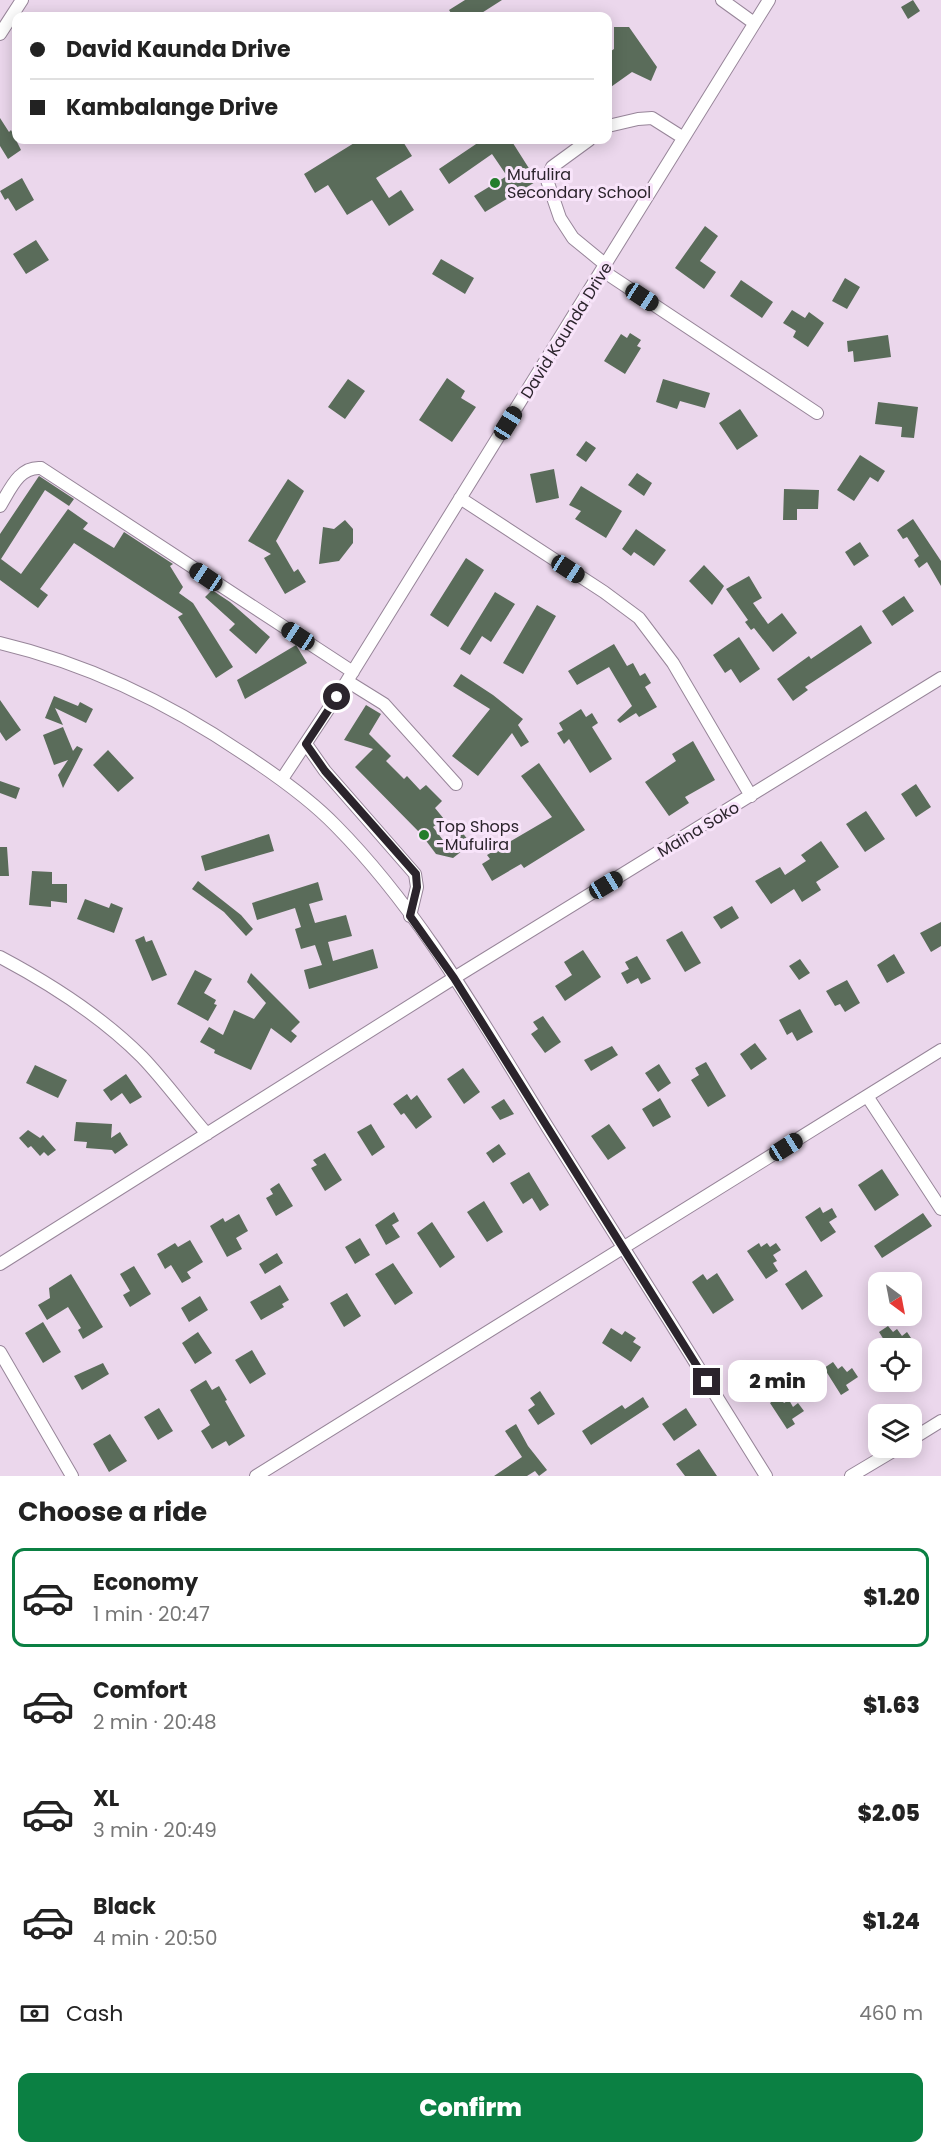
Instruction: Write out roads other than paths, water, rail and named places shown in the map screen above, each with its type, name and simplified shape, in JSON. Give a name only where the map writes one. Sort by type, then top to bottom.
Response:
[{"type":"street","points":[[722,0],[754,23]]},
{"type":"street","name":"David Kaunda Drive","points":[[282,779],[350,677],[605,268],[682,137],[769,0]]},
{"type":"street","points":[[0,34],[12,15]]},
{"type":"street","points":[[612,125],[652,118],[682,137]]},
{"type":"street","points":[[583,144],[552,166],[547,180],[560,218],[573,238],[605,268],[817,413]]},
{"type":"street","points":[[0,506],[17,477],[33,467],[41,468],[350,677],[384,704],[456,784]]},
{"type":"street","points":[[460,498],[604,592],[639,618],[673,663],[751,796]]},
{"type":"street","points":[[0,643],[30,650],[136,689],[200,724],[282,779],[336,825],[410,916],[454,978],[766,1476]]},
{"type":"street","name":"Maina Soko","points":[[0,1264],[454,978],[941,678]]},
{"type":"street","points":[[306,744],[325,771],[416,874],[417,887],[410,916]]},
{"type":"street","points":[[0,957],[51,984],[142,1057],[207,1134]]},
{"type":"street","points":[[256,1476],[625,1249],[941,1050]]},
{"type":"street","points":[[867,1096],[941,1209]]},
{"type":"street","points":[[0,1352],[72,1476]]},
{"type":"street","points":[[922,1433],[941,1421]]},
{"type":"street","points":[[851,1476],[881,1458]]},
{"type":"place","name":"Mufulira Secondary School","points":[[495,183]]},
{"type":"place","name":"Top Shops -Mufulira","points":[[424,835]]}]
